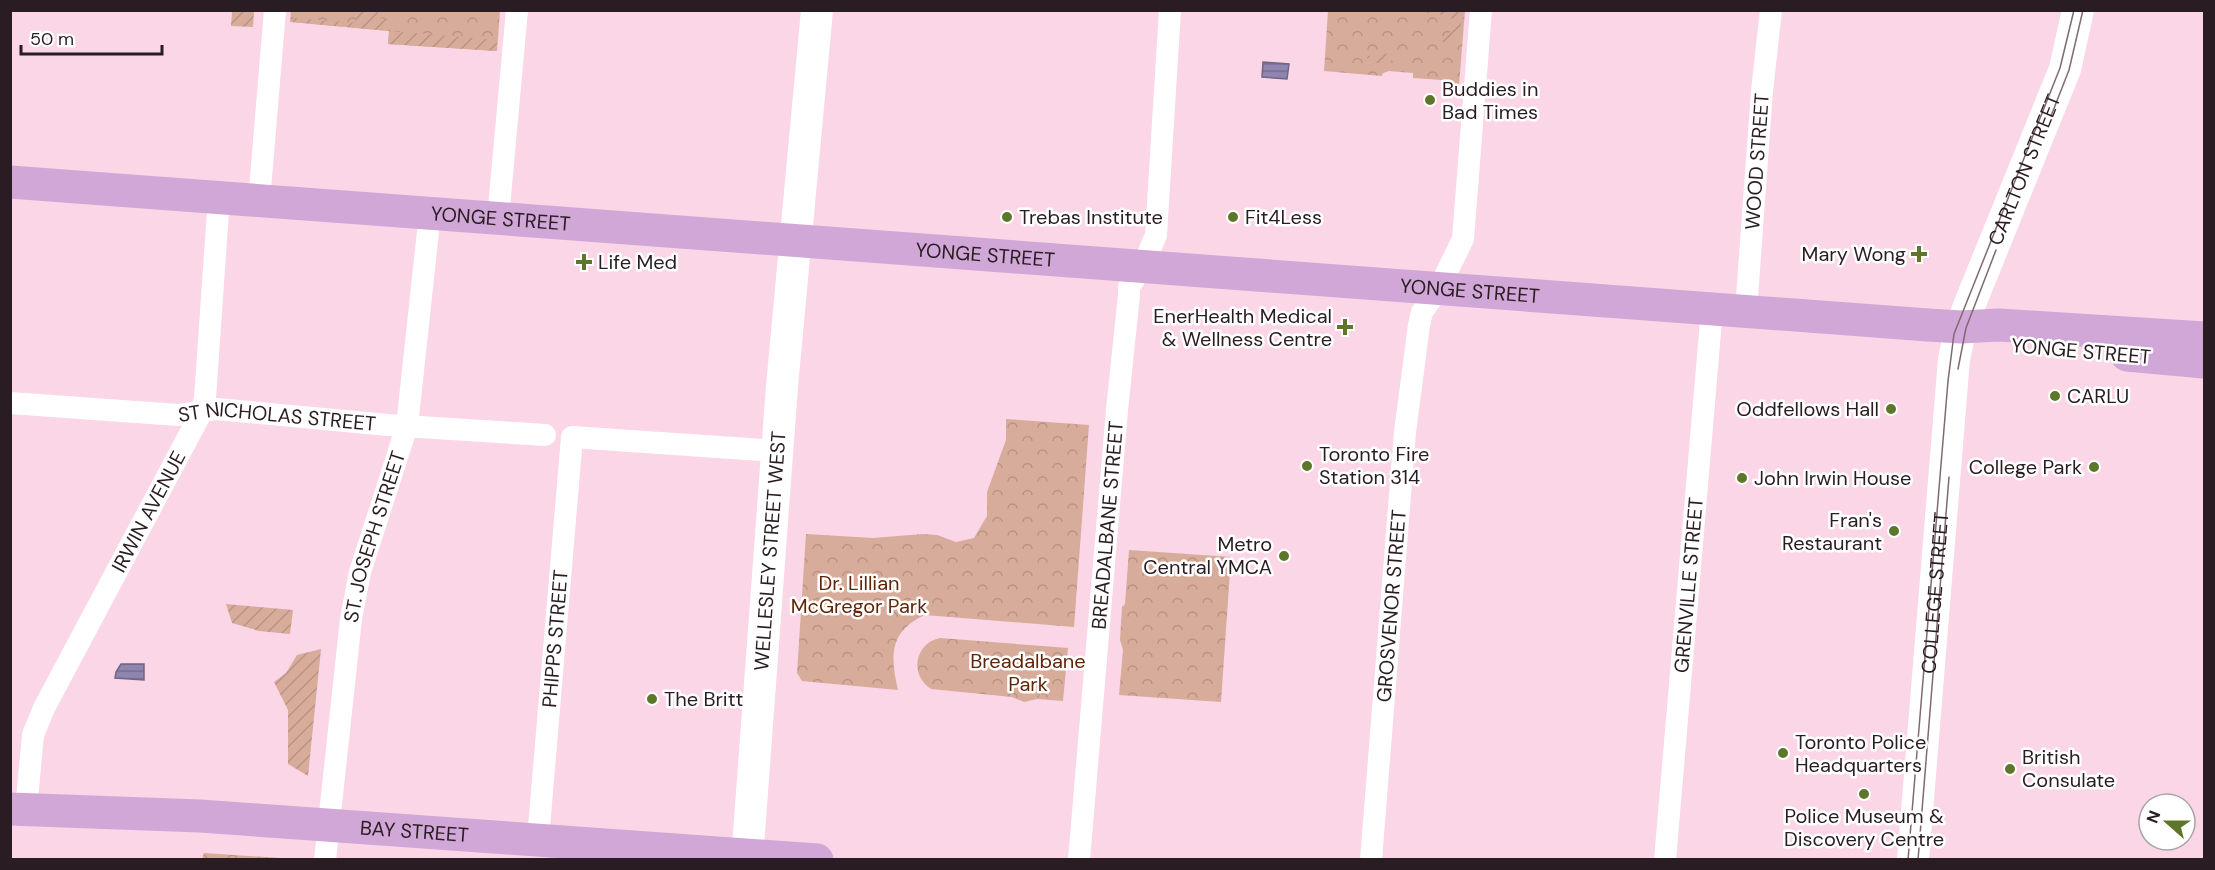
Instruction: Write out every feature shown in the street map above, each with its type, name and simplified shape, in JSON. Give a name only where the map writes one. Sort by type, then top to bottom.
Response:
[{"type":"main road","name":"WELLESLEY STREET WEST","points":[[748,857],[777,451],[817,10]]},
{"type":"main road","name":"CARLTON STREET","points":[[1961,327],[2065,69],[2078,10]]},
{"type":"main road","name":"YONGE STREET","points":[[10,182],[1961,327],[1999,325],[2205,338]]},
{"type":"main road","name":"YONGE STREET","points":[[1961,327],[1995,343],[2205,362]]},
{"type":"main road","name":"COLLEGE STREET","points":[[1912,860],[1954,358],[1961,327]]},
{"type":"main road","name":"BAY STREET","points":[[18,809],[200,816],[538,839],[748,857],[817,860]]},
{"type":"street","points":[[259,201],[275,10]]},
{"type":"street","points":[[498,218],[517,10]]},
{"type":"street","name":"BREADALBANE STREET","points":[[1079,860],[1129,287],[1143,266],[1156,235],[1170,10]]},
{"type":"street","name":"GROSVENOR STREET","points":[[1371,860],[1405,432],[1422,312],[1440,288],[1462,239],[1481,10]]},
{"type":"street","name":"WOOD STREET","points":[[1746,311],[1762,91],[1771,10]]},
{"type":"street","name":"IRWIN AVENUE","points":[[18,809],[33,735],[44,708],[201,413],[205,398],[219,198]]},
{"type":"street","name":"ST. JOSEPH STREET","points":[[325,860],[352,610],[360,572],[407,426],[430,213]]},
{"type":"street","name":"GRENVILLE STREET","points":[[1665,860],[1712,309]]},
{"type":"street","name":"ST NICHOLAS STREET","points":[[10,403],[178,415],[217,409],[407,426],[545,435]]},
{"type":"street","name":"PHIPPS STREET","points":[[538,839],[572,437],[777,451]]},
{"type":"green space","points":[[232,11],[254,11],[253,27],[231,26]]},
{"type":"green space","points":[[291,11],[500,11],[497,51],[388,44],[389,31],[290,22]]},
{"type":"green space","points":[[357,11],[378,11],[377,18],[391,19],[390,31],[497,40],[497,51],[388,44],[389,31],[293,22],[293,18],[356,23]]},
{"type":"green space","points":[[1328,11],[1465,11],[1459,85],[1442,84],[1442,80],[1413,78],[1413,73],[1389,71],[1383,73],[1382,76],[1324,71]]},
{"type":"green space","points":[[1427,11],[1465,11],[1455,43],[1442,42],[1458,22],[1444,14],[1435,15]]},
{"type":"green space","points":[[1400,52],[1390,62],[1365,64],[1368,56]]},
{"type":"green space","name":"Dr. Lillian McGregor Park","points":[[1006,419],[1089,425],[1074,627],[925,615],[904,629],[895,646],[894,666],[898,690],[802,681],[797,673],[806,534],[873,538],[923,534],[937,535],[956,542],[974,538],[987,516],[987,492],[1006,440]]},
{"type":"green space","points":[[1129,550],[1231,557],[1221,702],[1119,695],[1123,650],[1120,640],[1122,607],[1125,604]]},
{"type":"green space","points":[[226,604],[293,610],[290,634],[259,631],[232,623]]},
{"type":"green space","name":"Breadalbane Park","points":[[940,638],[1068,648],[1063,701],[1037,699],[1024,702],[1012,697],[931,689],[920,676],[918,660],[925,646]]},
{"type":"green space","points":[[321,649],[308,776],[288,764],[288,710],[274,682],[286,673],[297,655]]},
{"type":"green space","points":[[204,853],[281,858],[281,859],[202,859]]},
{"type":"shaded area","points":[[1263,62],[1289,64],[1287,79],[1262,77]]},
{"type":"shaded area","points":[[121,664],[144,664],[144,680],[115,678]]},
{"type":"tram line","points":[[1908,860],[1948,381],[1954,334],[2060,68],[2074,10]]},
{"type":"tram line","points":[[2051,116],[2069,70],[2083,10]]},
{"type":"tram line","points":[[1958,369],[1966,328],[1996,250]]},
{"type":"tram line","points":[[1918,860],[1949,477]]},
{"type":"place","name":"Buddies in Bad Times","points":[[1430,100]]},
{"type":"place","name":"Trebas Institute","points":[[1007,217]]},
{"type":"place","name":"Fit4Less","points":[[1233,217]]},
{"type":"place","name":"Mary Wong","points":[[1919,254]]},
{"type":"place","name":"Life Med","points":[[584,262]]},
{"type":"place","name":"EnerHealth Medical & Wellness Centre","points":[[1345,327]]},
{"type":"place","name":"CARLU","points":[[2055,396]]},
{"type":"place","name":"Oddfellows Hall","points":[[1891,409]]},
{"type":"place","name":"Toronto Fire Station 314","points":[[1307,466]]},
{"type":"place","name":"College Park","points":[[2094,467]]},
{"type":"place","name":"John Irwin House","points":[[1742,478]]},
{"type":"place","name":"Fran's Restaurant","points":[[1894,531]]},
{"type":"place","name":"Metro Central YMCA","points":[[1284,556]]},
{"type":"place","name":"The Britt","points":[[652,699]]},
{"type":"place","name":"Toronto Police Headquarters","points":[[1783,753]]},
{"type":"place","name":"British Consulate","points":[[2010,769]]},
{"type":"place","name":"Police Museum & Discovery Centre","points":[[1864,794]]}]
